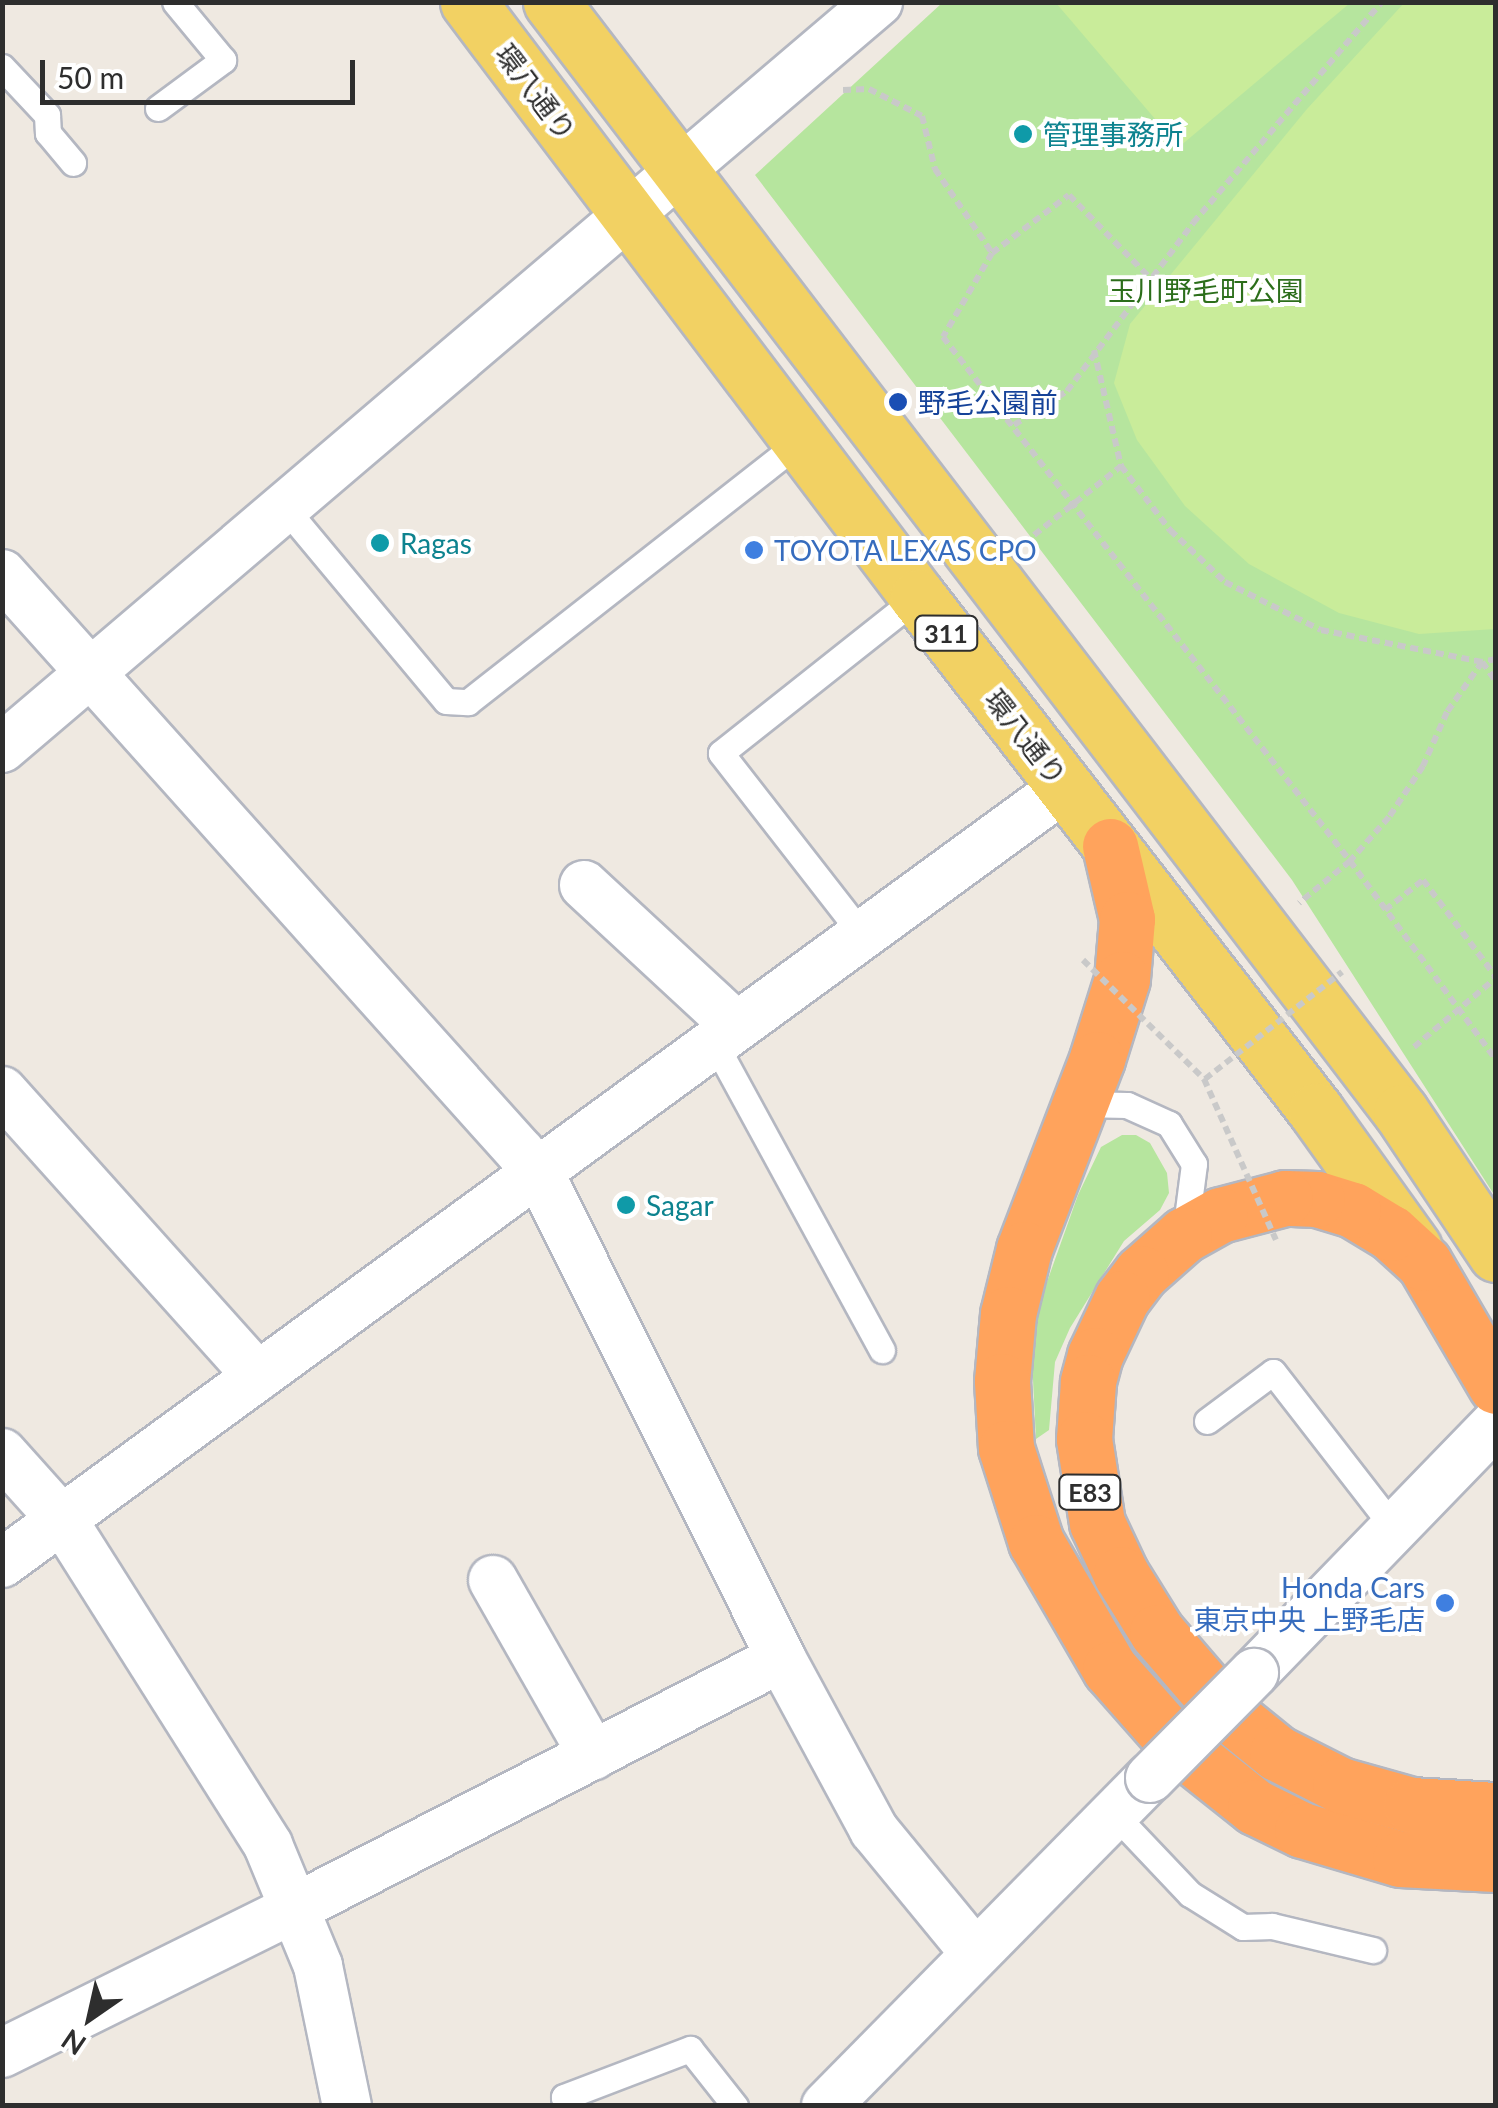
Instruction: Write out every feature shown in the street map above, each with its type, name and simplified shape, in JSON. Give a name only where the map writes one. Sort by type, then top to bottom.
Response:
[{"type":"highway","name":"E83","points":[[1110,846],[1122,883],[1126,950],[1102,1043],[1024,1249],[1008,1314],[1002,1381],[1006,1448],[1036,1542],[1110,1669],[1142,1708],[1177,1745],[1256,1806],[1302,1830],[1400,1860],[1496,1864]]},
{"type":"highway","name":"E83","points":[[1424,1263],[1391,1234],[1353,1210],[1317,1198],[1251,1204],[1220,1215],[1184,1235],[1141,1273],[1122,1298],[1095,1356],[1088,1382],[1084,1439],[1090,1496],[1097,1523],[1121,1574],[1156,1632],[1200,1684],[1277,1753],[1340,1785],[1375,1797],[1411,1806],[1496,1810]]},
{"type":"highway","name":"環八通り","points":[[1424,1263],[1496,1386]]},
{"type":"main road","name":"環八通り","points":[[468,2],[918,597],[1316,1110],[1424,1263]]},
{"type":"main road","name":"311","points":[[551,2],[1401,1112],[1496,1254]]},
{"type":"street","points":[[2,748],[878,2]]},
{"type":"street","points":[[2,574],[522,1153],[548,1191],[781,1658],[874,1830],[975,1953]]},
{"type":"street","points":[[2,1563],[64,1522],[1065,787]]},
{"type":"street","points":[[584,884],[725,1034]]},
{"type":"street","points":[[2,1091],[258,1376]]},
{"type":"street","points":[[826,2106],[1496,1422]]},
{"type":"street","points":[[2,1453],[64,1522],[268,1845],[318,1966],[348,2106]]},
{"type":"street","points":[[493,1580],[593,1755]]},
{"type":"street","points":[[2,2053],[297,1908],[781,1658]]},
{"type":"lane","points":[[158,108],[222,60],[175,2]]},
{"type":"lane","points":[[2,67],[47,114],[48,133],[73,164]]},
{"type":"lane","points":[[285,508],[446,700],[468,702],[801,442]]},
{"type":"lane","points":[[862,934],[721,753],[918,597]]},
{"type":"lane","points":[[725,1034],[882,1350]]},
{"type":"lane","points":[[1080,1104],[1127,1105],[1169,1124],[1194,1164],[1184,1235]]},
{"type":"lane","points":[[1207,1421],[1273,1372],[1394,1529]]},
{"type":"lane","points":[[1115,1815],[1190,1894],[1244,1927],[1272,1926],[1373,1950]]},
{"type":"lane","points":[[566,2106],[564,2097],[690,2049],[735,2106]]},
{"type":"path","points":[[1014,425],[1067,390],[1150,278],[1382,2]]},
{"type":"path","points":[[839,90],[869,90],[922,116],[934,169],[992,254]]},
{"type":"path","points":[[1150,278],[1069,195],[992,254],[943,337],[1350,860],[1496,1060]]},
{"type":"path","points":[[1094,350],[1121,466],[1170,530],[1225,582],[1320,630],[1482,662],[1496,659]]},
{"type":"path","points":[[1017,549],[1121,466]]},
{"type":"path","points":[[1482,662],[1496,681]]},
{"type":"path","points":[[1298,904],[1350,860],[1389,817],[1423,766],[1446,712],[1482,662]]},
{"type":"path","points":[[1385,910],[1424,880],[1496,977],[1413,1044],[1422,1060]]},
{"type":"path","points":[[1084,960],[1204,1079],[1276,1240]]},
{"type":"path","points":[[1204,1079],[1342,972]]},
{"type":"green space","points":[[1405,2],[1495,3],[1495,629],[1419,634],[1339,613],[1249,564],[1185,506],[1137,440],[1114,383],[1130,324],[1307,109]]},
{"type":"green space","name":"玉川野毛町公園","points":[[942,3],[1495,3],[1495,1196],[1292,880],[755,175]]},
{"type":"green space","points":[[1056,3],[1350,3],[1179,147]]},
{"type":"green space","points":[[1122,1135],[1136,1135],[1150,1143],[1167,1173],[1169,1193],[1160,1210],[1124,1241],[1070,1328],[1055,1362],[1049,1430],[1036,1439],[1032,1360],[1037,1310],[1078,1195],[1101,1147]]},
{"type":"place","name":"管理事務所","points":[[1023,134]]},
{"type":"place","name":"野毛公園前","points":[[898,402]]},
{"type":"place","name":"Ragas","points":[[380,543]]},
{"type":"place","name":"TOYOTA LEXAS CPO","points":[[754,550]]},
{"type":"place","name":"Sagar","points":[[626,1205]]},
{"type":"place","name":"Honda Cars 東京中央 上野毛店","points":[[1445,1603]]}]
